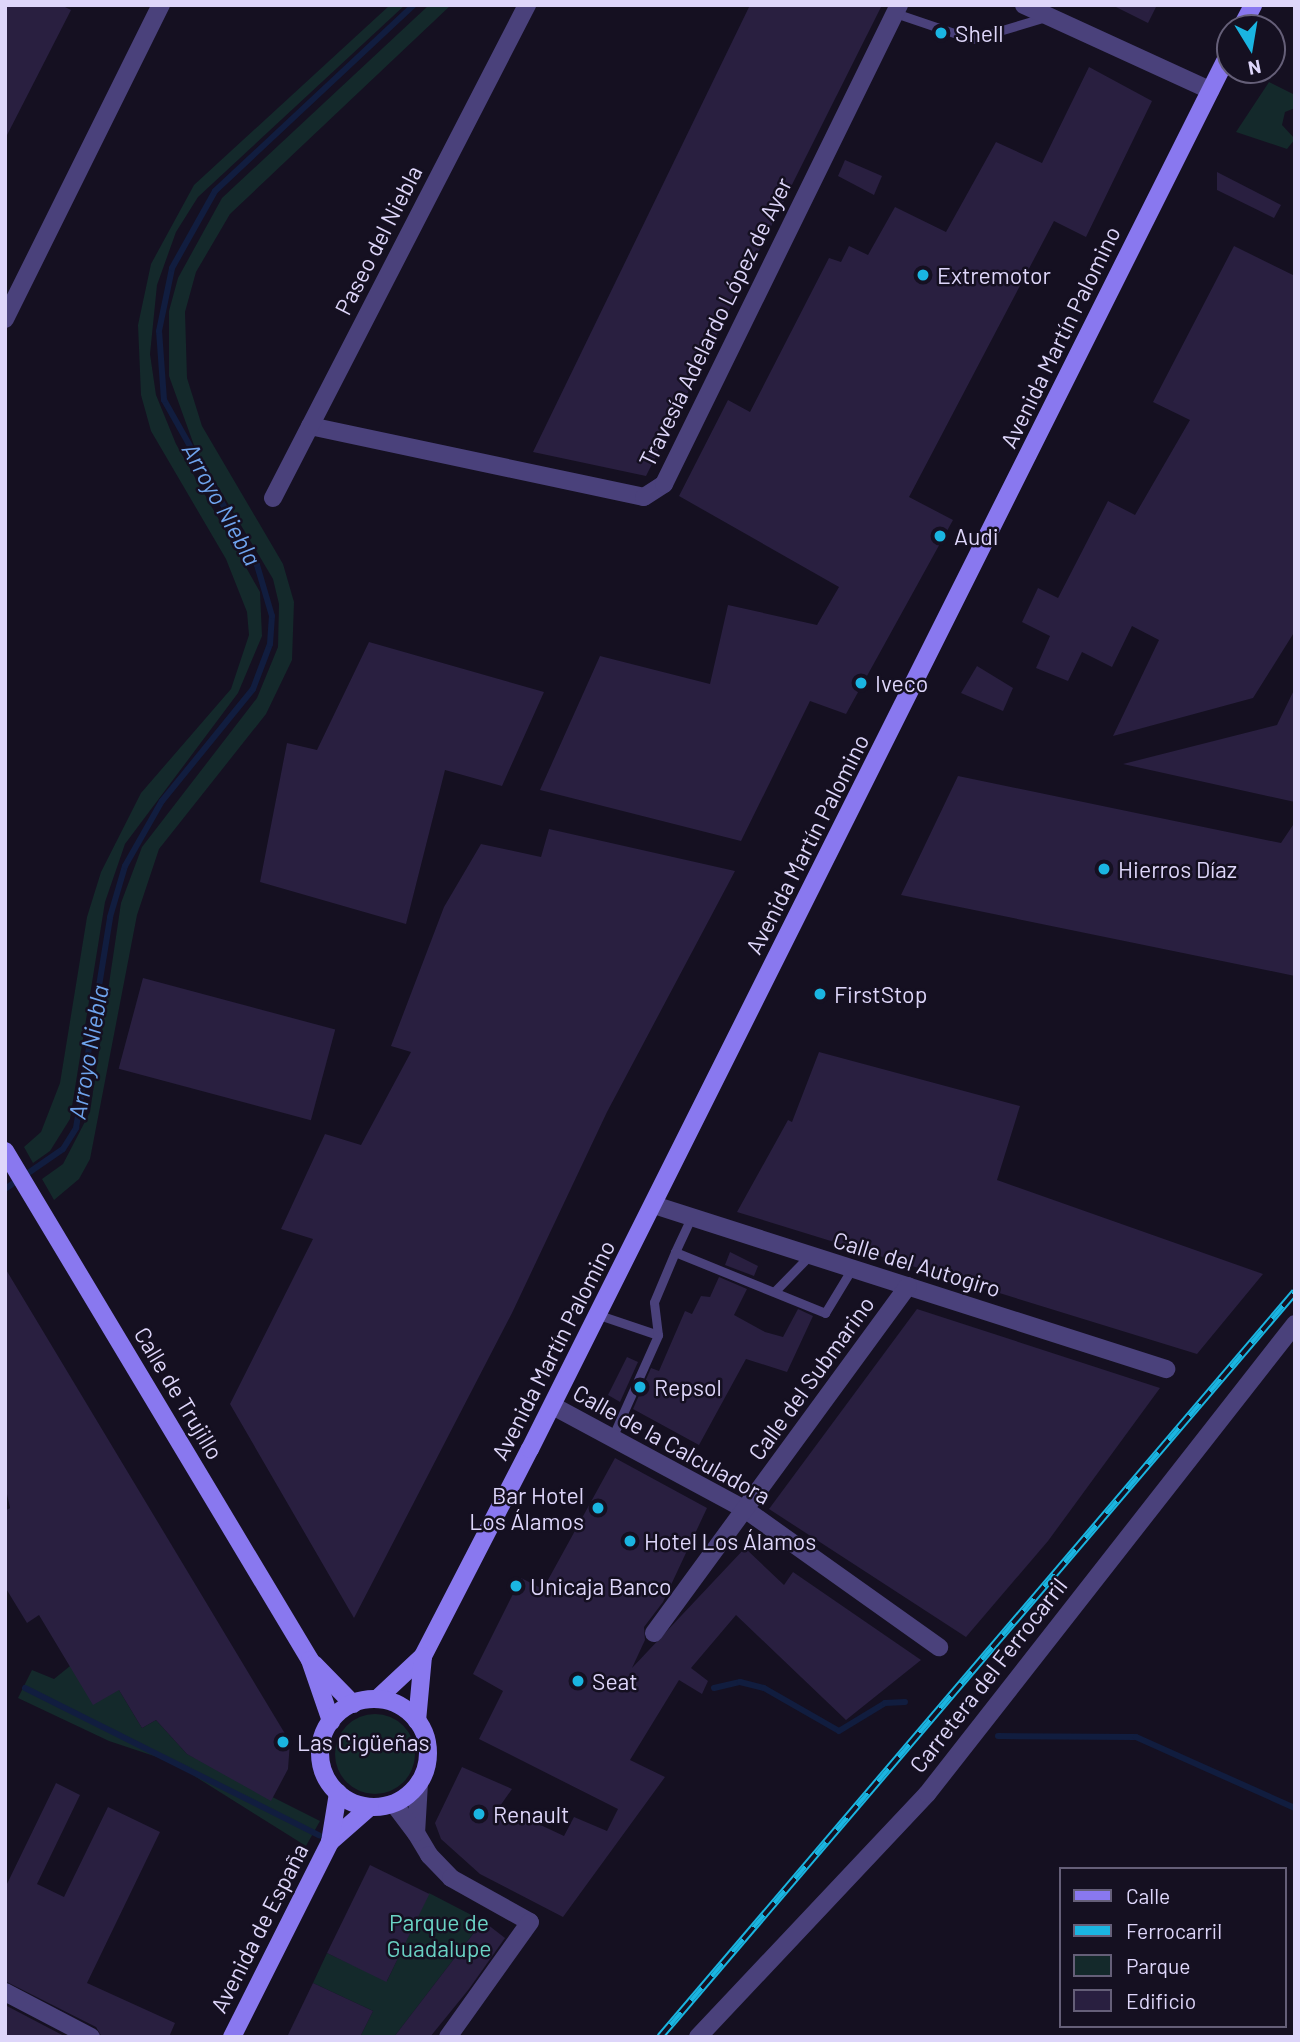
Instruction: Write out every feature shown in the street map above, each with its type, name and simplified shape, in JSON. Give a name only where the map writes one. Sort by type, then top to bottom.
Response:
[{"type":"main road","name":"Avenida Martín Palomino","points":[[377,1699],[423,1656],[553,1406],[1216,78]]},
{"type":"main road","name":"Calle de Trujillo","points":[[6,1153],[310,1660]]},
{"type":"main road","name":"Avenida Martín Palomino","points":[[417,1721],[423,1656]]},
{"type":"main road","points":[[310,1660],[353,1704]]},
{"type":"main road","points":[[310,1660],[331,1721]]},
{"type":"main road","points":[[377,1699],[406,1710],[417,1721],[428,1751],[419,1783],[394,1804],[370,1807],[338,1793],[320,1754],[331,1721],[353,1704],[377,1699]]},
{"type":"main road","name":"Avenida de España","points":[[232,2037],[330,1842],[338,1793]]},
{"type":"main road","name":"Avenida de España","points":[[330,1842],[370,1807]]},
{"type":"street","points":[[5,318],[161,5]]},
{"type":"street","name":"Paseo del Niebla","points":[[273,498],[527,5]]},
{"type":"street","points":[[1024,5],[1169,74],[1210,90]]},
{"type":"street","name":"Travesía Adelardo López de Ayer","points":[[310,426],[644,497],[664,484],[897,9]]},
{"type":"street","name":"Calle del Autogiro","points":[[654,1205],[1166,1369]]},
{"type":"street","name":"Calle del Submarino","points":[[654,1633],[908,1286]]},
{"type":"street","name":"Carretera del Ferrocarril","points":[[698,2037],[927,1794],[1295,1324]]},
{"type":"street","name":"Calle de la Calculadora","points":[[553,1406],[746,1510],[939,1647]]},
{"type":"street","points":[[416,1833],[419,1783]]},
{"type":"street","points":[[394,1804],[451,1878],[530,1922],[447,2037]]},
{"type":"street","points":[[5,1992],[91,2037]]},
{"type":"lane","points":[[897,9],[972,39],[1047,16]]},
{"type":"lane","points":[[612,1438],[659,1335],[654,1302],[691,1217]]},
{"type":"lane","points":[[676,1252],[825,1313],[851,1270]]},
{"type":"lane","points":[[775,1291],[810,1256]]},
{"type":"lane","points":[[599,1315],[659,1335]]},
{"type":"green space","points":[[390,5],[405,5],[198,197],[176,232],[157,285],[150,354],[156,395],[176,444],[260,592],[262,636],[238,693],[125,844],[105,902],[70,1119],[50,1151],[33,1163],[24,1147],[41,1132],[60,1083],[87,917],[101,872],[141,793],[231,689],[249,635],[247,612],[226,559],[151,431],[141,395],[138,325],[151,264],[194,185]]},
{"type":"green space","points":[[429,5],[451,5],[230,214],[196,272],[185,312],[187,378],[202,426],[283,564],[294,602],[292,660],[266,714],[159,849],[137,915],[90,1159],[79,1179],[54,1200],[42,1179],[63,1164],[90,1112],[121,903],[142,847],[257,698],[278,647],[279,604],[273,579],[195,448],[169,376],[169,311],[178,278],[222,198]]},
{"type":"green space","points":[[1268,84],[1295,95],[1295,108],[1285,112],[1282,125],[1295,139],[1287,149],[1236,132]]},
{"type":"green space","points":[[70,1666],[119,1690],[142,1728],[156,1720],[187,1754],[320,1821],[306,1846],[172,1762],[109,1741],[18,1698],[32,1670],[54,1679]]},
{"type":"green space","points":[[367,1714],[383,1714],[404,1725],[415,1746],[415,1762],[404,1783],[383,1794],[367,1794],[353,1788],[341,1776],[335,1762],[335,1746],[341,1732],[353,1720]]},
{"type":"green space","name":"Parque de Guadalupe","points":[[429,1893],[483,1921],[394,2037],[360,2037],[373,2011],[313,1983],[327,1953],[387,1981]]},
{"type":"building","points":[[5,5],[61,5],[71,10],[5,139]]},
{"type":"building","points":[[750,5],[882,5],[646,476],[533,452]]},
{"type":"building","points":[[1112,5],[1157,5],[1148,23]]},
{"type":"building","points":[[1089,67],[1152,101],[1086,237],[1054,221],[909,497],[953,520],[846,714],[810,701],[741,841],[540,790],[600,656],[710,684],[728,605],[817,625],[839,587],[679,496],[728,400],[750,412],[829,258],[841,262],[849,246],[868,255],[895,207],[946,232],[996,142],[1042,163]]},
{"type":"building","points":[[845,160],[882,176],[874,195],[838,176]]},
{"type":"building","points":[[1217,172],[1281,205],[1274,218],[1217,190]]},
{"type":"building","points":[[1234,246],[1295,276],[1295,631],[1253,698],[1113,736],[1159,640],[1132,626],[1112,667],[1082,652],[1068,681],[1036,668],[1050,636],[1022,622],[1038,588],[1058,598],[1108,501],[1135,515],[1190,420],[1153,402]]},
{"type":"building","points":[[369,642],[544,692],[502,786],[445,770],[406,924],[260,882],[287,743],[317,750]]},
{"type":"building","points":[[977,666],[1013,688],[1003,711],[961,693]]},
{"type":"building","points":[[1295,688],[1295,802],[1123,764],[1277,725]]},
{"type":"building","name":"Hierros Díaz","points":[[958,776],[1281,843],[1295,822],[1295,976],[901,895]]},
{"type":"building","points":[[549,829],[735,871],[607,1112],[512,1313],[354,1618],[230,1404],[313,1239],[281,1229],[325,1134],[361,1145],[411,1052],[391,1046],[444,907],[481,844],[541,857]]},
{"type":"building","points":[[143,978],[335,1030],[311,1120],[119,1069]]},
{"type":"building","points":[[819,1052],[1020,1106],[997,1180],[1263,1274],[1197,1354],[737,1212],[788,1120],[792,1122]]},
{"type":"building","points":[[730,1252],[758,1266],[754,1276],[725,1265]]},
{"type":"building","points":[[5,1268],[290,1742],[288,1769],[271,1801],[187,1754],[156,1720],[142,1728],[119,1690],[93,1705],[39,1615],[27,1623],[5,1587],[5,1511],[10,1508],[5,1485]]},
{"type":"building","points":[[719,1277],[747,1289],[734,1315],[765,1332],[783,1337],[798,1309],[813,1316],[787,1372],[746,1359],[699,1445],[633,1409],[651,1368],[659,1371],[685,1311],[692,1314],[701,1296],[710,1297]]},
{"type":"building","points":[[917,1309],[1160,1388],[1048,1541],[966,1637],[769,1509]]},
{"type":"building","points":[[627,1357],[638,1362],[620,1402],[608,1395]]},
{"type":"building","points":[[615,1458],[707,1508],[663,1602],[644,1627],[645,1640],[632,1668],[745,1548],[784,1585],[793,1572],[921,1660],[846,1720],[736,1615],[691,1668],[708,1681],[702,1694],[679,1680],[630,1760],[665,1777],[563,1917],[480,1874],[441,1839],[435,1823],[462,1767],[512,1789],[500,1806],[564,1836],[574,1817],[607,1831],[618,1809],[479,1739],[503,1691],[473,1674],[521,1578],[543,1589]]},
{"type":"building","points":[[56,1783],[80,1795],[37,1884],[64,1897],[108,1807],[160,1832],[87,1983],[175,2023],[169,2037],[102,2037],[96,2027],[5,1981],[5,1888]]},
{"type":"building","points":[[370,1865],[429,1894],[386,1982],[327,1953]]},
{"type":"building","points":[[483,1921],[505,1938],[469,1989],[430,2037],[394,2037]]},
{"type":"building","points":[[313,1983],[373,2011],[360,2037],[287,2037]]},
{"type":"building","points":[[5,2005],[66,2037],[5,2037]]},
{"type":"waterway","name":"Arroyo Niebla","points":[[5,1189],[63,1149],[76,1128],[110,917],[125,866],[162,801],[253,689],[270,644],[272,616],[257,565],[164,400],[159,331],[172,268],[215,191],[414,5]]},
{"type":"waterway","points":[[714,1688],[740,1682],[764,1688],[839,1731],[885,1703],[905,1702]]},
{"type":"waterway","points":[[25,1688],[319,1835]]},
{"type":"waterway","points":[[998,1736],[1136,1737],[1295,1808]]},
{"type":"railway","points":[[660,2037],[1295,1292]]},
{"type":"place","name":"Shell","points":[[941,33]]},
{"type":"place","name":"Extremotor","points":[[923,275]]},
{"type":"place","name":"Audi","points":[[940,536]]},
{"type":"place","name":"Iveco","points":[[861,683]]},
{"type":"place","name":"Hierros Díaz","points":[[1104,869]]},
{"type":"place","name":"FirstStop","points":[[820,994]]},
{"type":"place","name":"Repsol","points":[[640,1387]]},
{"type":"place","name":"Bar Hotel Los Álamos","points":[[598,1508]]},
{"type":"place","name":"Hotel Los Álamos","points":[[630,1541]]},
{"type":"place","name":"Unicaja Banco","points":[[516,1586]]},
{"type":"place","name":"Seat","points":[[578,1681]]},
{"type":"place","name":"Las Cigüeñas","points":[[283,1742]]},
{"type":"place","name":"Renault","points":[[479,1814]]}]
